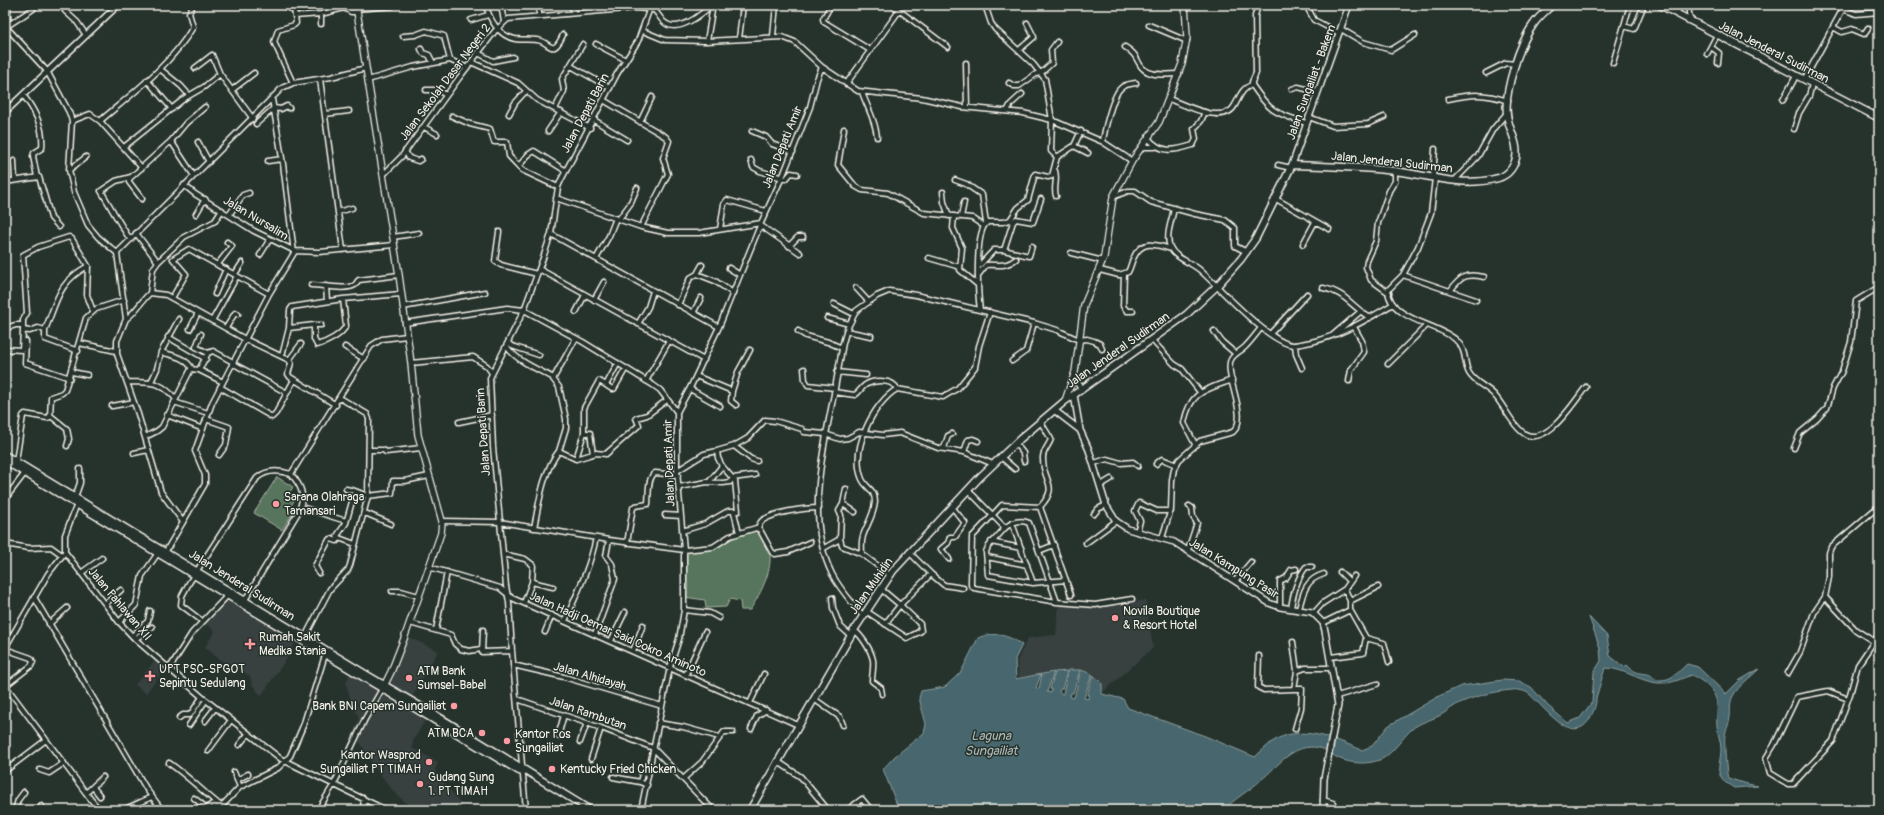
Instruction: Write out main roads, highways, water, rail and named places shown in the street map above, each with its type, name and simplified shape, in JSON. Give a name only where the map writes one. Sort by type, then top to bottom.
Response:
[{"type":"highway","name":"Jalan Jenderal Sudirman","points":[[1054,410],[1186,315],[1217,286],[1247,252],[1276,199],[1291,167],[1343,167],[1395,171],[1434,178],[1469,181],[1493,180],[1509,172],[1514,165],[1517,156],[1516,145],[1507,113],[1508,101],[1517,64],[1533,26],[1552,5]]},
{"type":"highway","name":"Jalan Jenderal Sudirman","points":[[1660,5],[1876,117]]},
{"type":"highway","name":"Jalan Muhidin","points":[[750,810],[798,724],[863,615],[890,575],[909,552],[993,464],[1054,410]]},
{"type":"highway","name":"Jalan Jenderal Sudirman","points":[[5,455],[10,463],[25,473],[75,497],[166,552],[228,595],[325,655],[383,687]]},
{"type":"highway","name":"Jalan Jenderal Sudirman","points":[[10,463],[54,487],[77,504],[158,553],[245,600],[583,810]]},
{"type":"highway","name":"Jalan Jenderal Sudirman","points":[[523,772],[590,810]]},
{"type":"main road","points":[[1065,401],[1074,378],[1084,305],[1103,261],[1113,197],[1132,161],[1159,122],[1179,74],[1187,41],[1185,5]]},
{"type":"main road","points":[[356,9],[384,174],[399,275],[421,448],[442,521],[441,533],[410,623],[383,687]]},
{"type":"main road","points":[[1074,378],[1082,389]]},
{"type":"water","name":"Laguna Sungailiat","points":[[1589,617],[1607,636],[1610,656],[1624,667],[1627,665],[1636,672],[1648,674],[1658,680],[1671,677],[1678,673],[1687,664],[1698,667],[1726,694],[1740,680],[1759,669],[1741,685],[1733,696],[1730,719],[1725,738],[1728,778],[1758,786],[1734,788],[1720,775],[1719,767],[1721,749],[1717,728],[1717,703],[1714,694],[1704,683],[1691,675],[1665,683],[1649,682],[1620,671],[1605,668],[1594,709],[1589,720],[1582,727],[1574,729],[1557,721],[1528,693],[1524,691],[1500,691],[1487,694],[1459,703],[1439,716],[1421,723],[1409,732],[1386,757],[1377,761],[1365,763],[1348,762],[1319,748],[1302,748],[1287,756],[1224,810],[899,810],[883,769],[894,757],[924,733],[926,724],[919,698],[921,691],[945,687],[961,672],[978,638],[984,636],[1001,635],[1022,645],[1015,659],[1016,679],[1041,674],[1036,688],[1039,689],[1042,674],[1054,672],[1047,692],[1051,693],[1052,689],[1050,689],[1055,672],[1067,671],[1062,689],[1060,689],[1059,692],[1063,694],[1068,670],[1080,670],[1073,693],[1071,693],[1070,697],[1074,698],[1081,670],[1092,674],[1084,698],[1088,699],[1089,695],[1087,695],[1093,675],[1102,683],[1102,694],[1123,699],[1128,708],[1205,736],[1255,757],[1272,742],[1283,736],[1305,733],[1340,741],[1362,750],[1372,746],[1388,726],[1439,696],[1461,686],[1503,680],[1519,681],[1531,687],[1548,706],[1568,723],[1580,718],[1592,702],[1594,672],[1601,661],[1600,648]]},
{"type":"place","name":"Sarana Olahraga Tamansari","points":[[276,504]]},
{"type":"place","name":"Novila Boutique & Resort Hotel","points":[[1115,618]]},
{"type":"place","name":"Rumah Sakit Medika Stania","points":[[250,644]]},
{"type":"place","name":"UPT PSC-SPGOT Sepintu Sedulang","points":[[150,676]]},
{"type":"place","name":"ATM Bank Sumsel-Babel","points":[[409,678]]},
{"type":"place","name":"Bank BNI Capem Sungailiat","points":[[454,706]]},
{"type":"place","name":"ATM BCA","points":[[482,733]]},
{"type":"place","name":"Kantor Pos Sungailiat","points":[[507,741]]},
{"type":"place","name":"Kantor Wasprod Sungailiat PT TIMAH","points":[[429,762]]},
{"type":"place","name":"Kentucky Fried Chicken","points":[[552,769]]},
{"type":"place","name":"Gudang Sung 1. PT TIMAH","points":[[420,784]]}]
